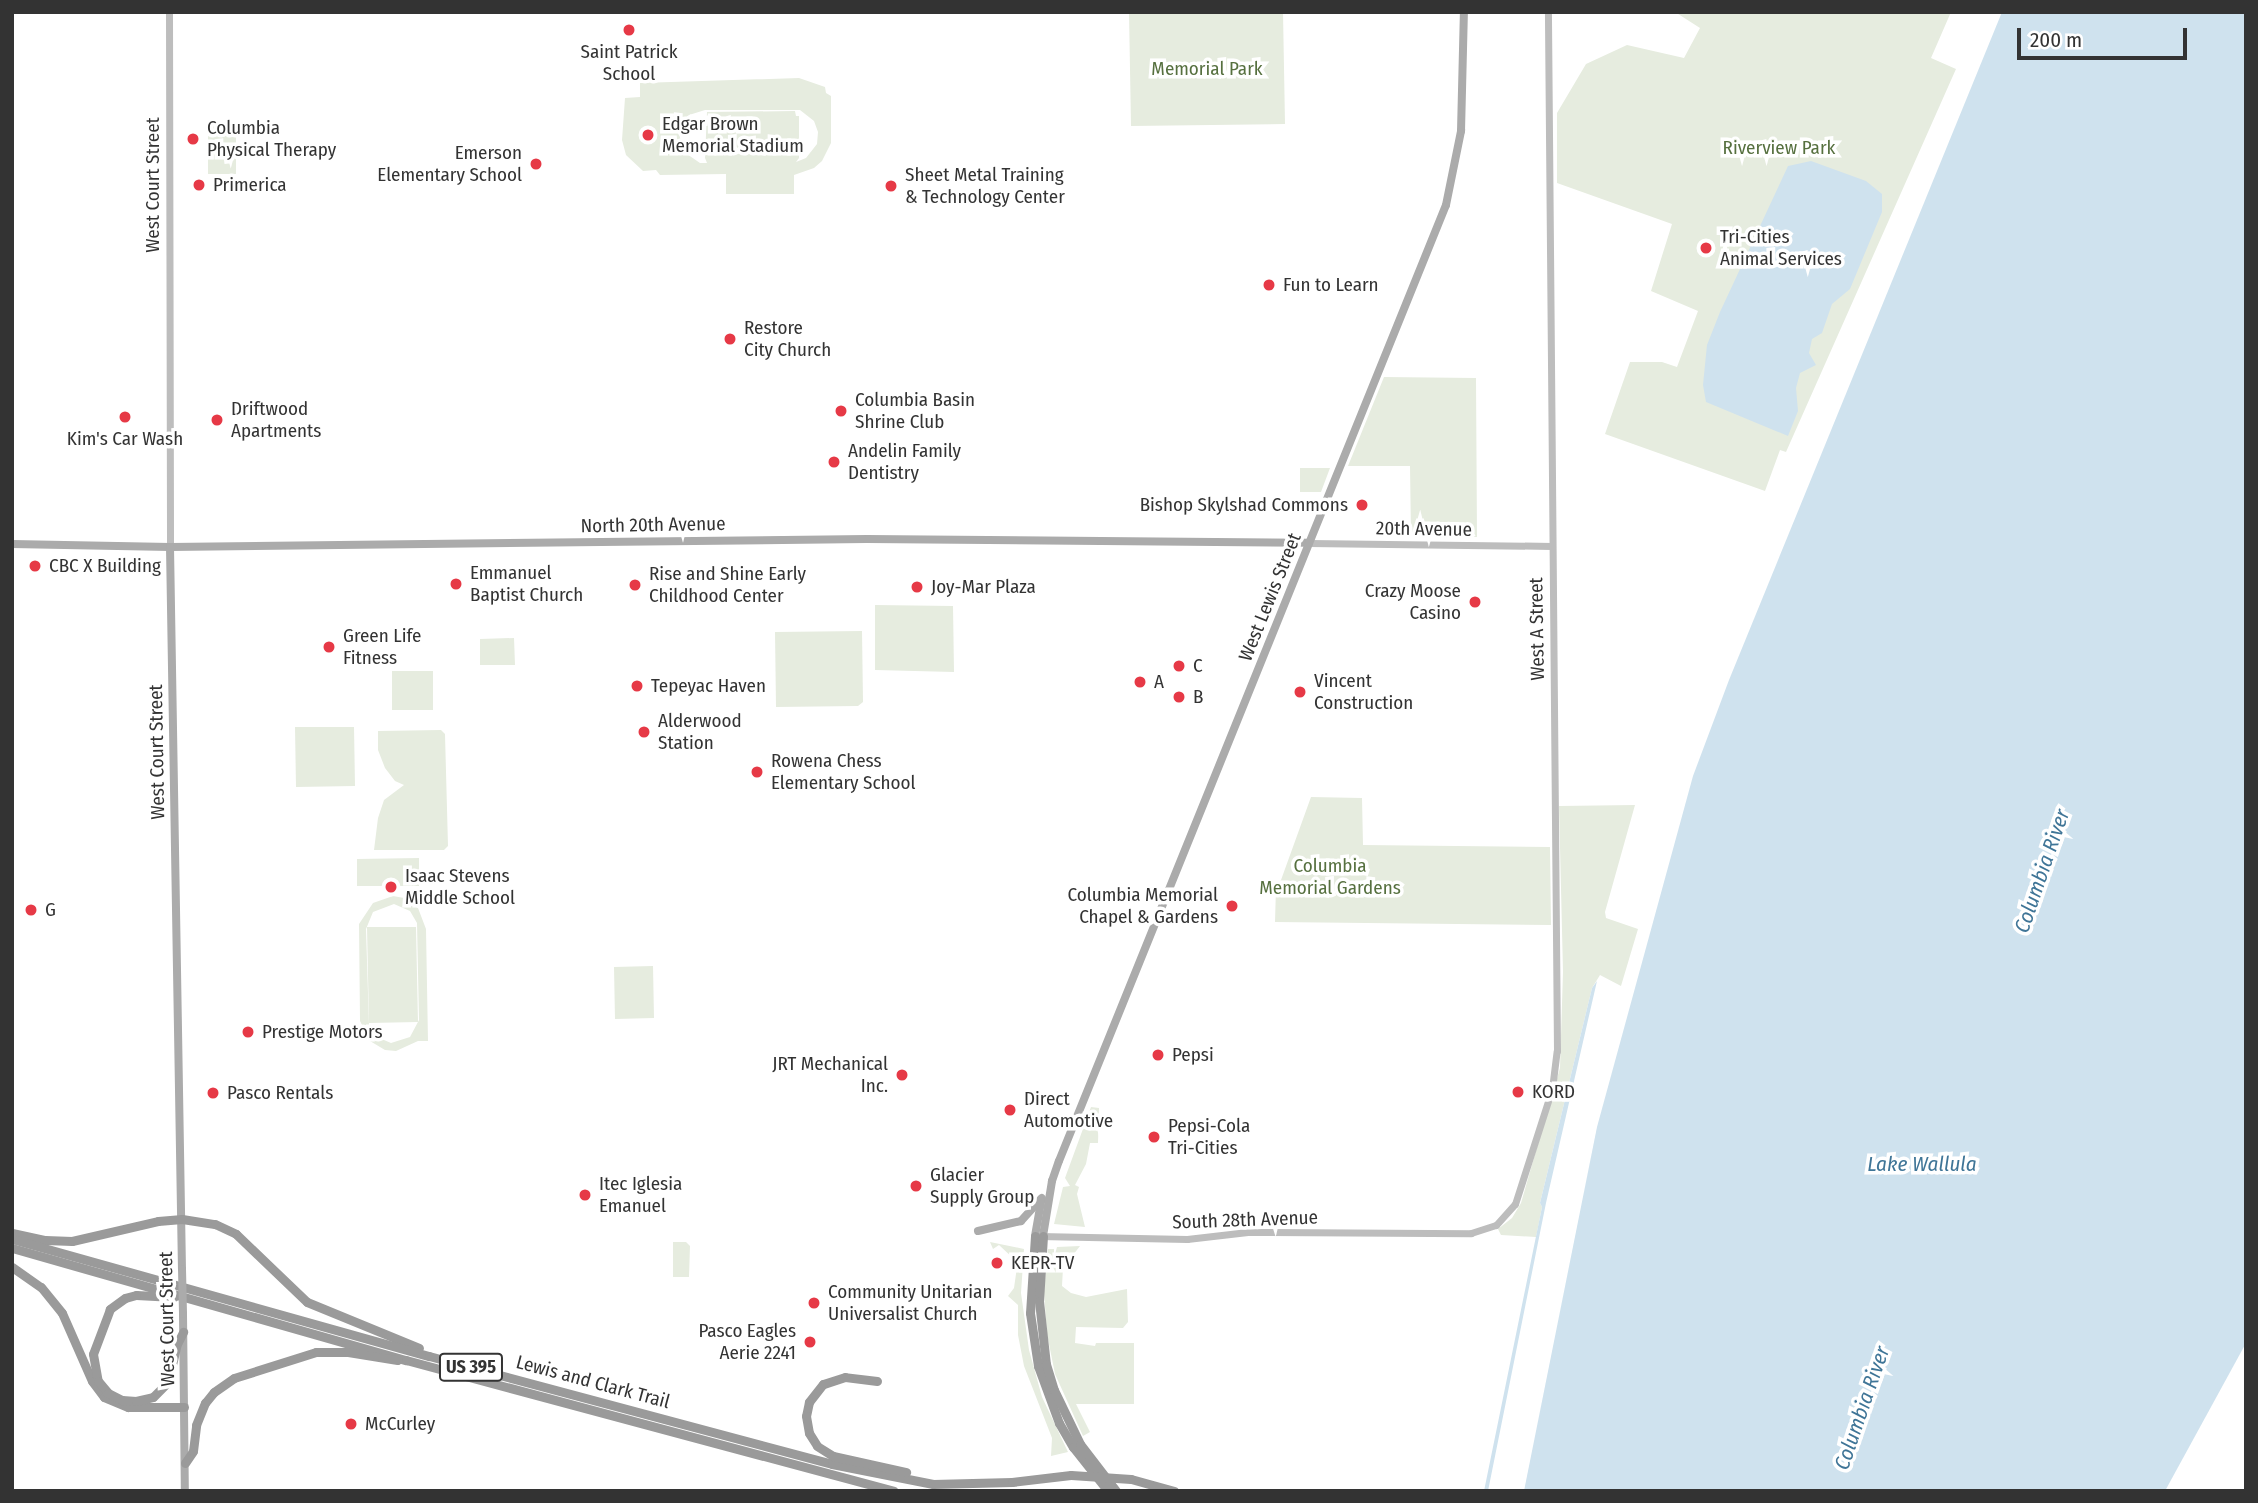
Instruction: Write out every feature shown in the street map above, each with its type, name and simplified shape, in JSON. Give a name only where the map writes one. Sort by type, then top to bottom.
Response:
[{"type":"highway","points":[[12,1233],[45,1240],[72,1241],[151,1222],[181,1219],[229,1230],[307,1301],[330,1314],[417,1347],[429,1356]]},
{"type":"highway","points":[[1039,1236],[1030,1313],[1038,1366],[1059,1423],[1087,1466],[1108,1491]]},
{"type":"highway","points":[[1039,1236],[1039,1301],[1046,1364],[1054,1390],[1080,1444],[1115,1491]]},
{"type":"highway","name":"Lewis and Clark Trail","points":[[12,1239],[429,1356],[832,1464],[933,1484],[1071,1475],[1131,1479],[1174,1491]]},
{"type":"highway","name":"Lewis and Clark Trail","points":[[12,1248],[406,1360],[894,1491]]},
{"type":"highway","points":[[12,1267],[41,1287],[62,1313],[95,1387],[104,1397],[128,1407],[184,1407]]},
{"type":"highway","points":[[178,1296],[167,1299],[136,1295],[114,1305],[103,1321],[94,1348],[93,1368],[99,1381],[108,1393],[122,1400],[136,1401],[152,1397],[168,1382],[176,1346],[183,1332]]},
{"type":"highway","points":[[185,1463],[193,1451],[196,1425],[205,1403],[214,1392],[234,1378],[316,1352],[341,1352],[385,1360],[406,1360]]},
{"type":"highway","points":[[877,1381],[839,1378],[817,1390],[809,1402],[806,1416],[809,1433],[817,1446],[844,1459],[959,1484]]},
{"type":"main road","name":"West Court Street","points":[[169,12],[170,547],[185,1491]]},
{"type":"main road","name":"West Lewis Street","points":[[1039,1236],[1042,1198],[1052,1181],[1446,205],[1462,121],[1464,12]]},
{"type":"main road","name":"West A Street","points":[[1490,1228],[1506,1217],[1518,1199],[1552,1090],[1557,1060],[1548,12]]},
{"type":"main road","name":"North 20th Avenue","points":[[12,544],[170,547],[867,538],[1295,543]]},
{"type":"main road","name":"20th Avenue","points":[[1295,543],[1552,546]]},
{"type":"main road","name":"West Lewis Street","points":[[1039,1236],[1052,1181]]},
{"type":"main road","points":[[978,1231],[1021,1221],[1042,1198]]},
{"type":"main road","name":"South 28th Avenue","points":[[1039,1236],[1187,1239],[1248,1232],[1468,1233],[1490,1228]]},
{"type":"green space","name":"Memorial Park","points":[[1129,12],[1283,12],[1285,124],[1131,126]]},
{"type":"green space","name":"Riverview Park","points":[[1675,12],[1951,12],[1931,58],[1956,69],[1786,452],[1780,450],[1765,491],[1605,434],[1630,362],[1662,362],[1677,367],[1698,311],[1651,291],[1672,224],[1557,183],[1557,113],[1586,64],[1627,45],[1684,58],[1700,28]]},
{"type":"green space","points":[[799,78],[825,87],[826,93],[831,96],[831,143],[822,161],[814,168],[794,175],[794,194],[726,194],[726,174],[660,175],[656,170],[643,171],[626,155],[622,140],[625,98],[640,97],[640,83]],"holes":[[[705,110],[800,110],[814,121],[818,132],[817,144],[806,158],[796,162],[799,158],[799,116],[796,116],[795,111],[707,112],[707,163],[700,163],[684,152],[679,134],[689,115]]]},
{"type":"green space","points":[[236,124],[236,174],[208,174],[208,125]]},
{"type":"green space","points":[[1384,377],[1476,378],[1477,537],[1411,536],[1410,466],[1348,466]]},
{"type":"green space","points":[[1300,468],[1330,468],[1321,492],[1300,492]]},
{"type":"green space","points":[[875,605],[953,606],[954,672],[875,670]]},
{"type":"green space","points":[[862,631],[863,702],[858,706],[776,707],[775,632]]},
{"type":"green space","points":[[514,638],[515,665],[480,665],[480,639]]},
{"type":"green space","points":[[392,671],[433,671],[433,710],[392,710]]},
{"type":"green space","points":[[295,727],[354,727],[355,786],[296,787]]},
{"type":"green space","points":[[441,730],[445,734],[448,846],[444,850],[374,850],[378,818],[384,800],[404,785],[395,781],[385,768],[378,750],[378,731]]},
{"type":"green space","name":"Columbia Memorial Gardens","points":[[1311,797],[1362,798],[1363,845],[1550,847],[1551,925],[1275,922],[1276,887],[1281,880]]},
{"type":"green space","points":[[1635,805],[1605,912],[1606,918],[1638,929],[1621,986],[1600,975],[1592,988],[1540,1203],[1542,1207],[1536,1237],[1501,1235],[1498,1229],[1512,1218],[1521,1203],[1560,1068],[1563,972],[1559,806]]},
{"type":"green space","points":[[419,858],[419,886],[357,886],[357,859]]},
{"type":"green space","points":[[393,896],[404,898],[418,908],[426,929],[428,1041],[418,1041],[396,1051],[385,1050],[370,1041],[360,1021],[359,924],[373,903]],"holes":[[[394,904],[410,911],[417,923],[419,1020],[410,1037],[391,1043],[377,1037],[369,1025],[366,929],[373,912]]]},
{"type":"green space","points":[[367,927],[416,927],[418,1022],[369,1023]]},
{"type":"green space","points":[[653,966],[654,1018],[615,1019],[614,967]]},
{"type":"green space","points":[[1091,1107],[1099,1108],[1098,1143],[1090,1143],[1086,1164],[1075,1185],[1079,1187],[1077,1194],[1085,1227],[1054,1224],[1063,1187],[1070,1186],[1065,1178]]},
{"type":"green space","points":[[673,1242],[686,1242],[690,1246],[689,1277],[673,1277]]},
{"type":"green space","points":[[990,1242],[1024,1249],[1021,1293],[1029,1350],[1042,1397],[1068,1452],[1051,1456],[1052,1438],[1024,1366],[1018,1335],[1018,1305],[1008,1296],[1014,1288],[1017,1267],[1015,1260],[999,1245],[993,1249]]},
{"type":"green space","points":[[1080,1246],[1063,1268],[1062,1286],[1071,1293],[1086,1297],[1127,1289],[1128,1322],[1123,1328],[1076,1327],[1075,1343],[1095,1346],[1096,1343],[1134,1343],[1134,1404],[1076,1404],[1090,1432],[1083,1436],[1055,1374],[1047,1334],[1044,1292],[1048,1249],[1054,1249],[1054,1258],[1057,1247]]},
{"type":"water","name":"Lake Wallula","points":[[2002,12],[2246,12],[2246,1343],[2165,1491],[1524,1491],[1597,1127],[1693,776],[1729,680]]},
{"type":"water","points":[[1811,161],[1866,181],[1882,194],[1882,212],[1850,289],[1832,304],[1822,333],[1812,339],[1809,353],[1816,365],[1800,373],[1796,388],[1798,411],[1788,436],[1706,402],[1703,385],[1707,345],[1788,166]]},
{"type":"water","points":[[1597,981],[1546,1203],[1488,1491],[1484,1491],[1542,1207],[1540,1203],[1592,988]]},
{"type":"place","name":"Saint Patrick School","points":[[629,30]]},
{"type":"place","name":"Edgar Brown Memorial Stadium","points":[[648,135]]},
{"type":"place","name":"Columbia Physical Therapy","points":[[193,139]]},
{"type":"place","name":"Emerson Elementary School","points":[[536,164]]},
{"type":"place","name":"Primerica","points":[[199,185]]},
{"type":"place","name":"Sheet Metal Training & Technology Center","points":[[891,186]]},
{"type":"place","name":"Tri-Cities Animal Services","points":[[1706,248]]},
{"type":"place","name":"Fun to Learn","points":[[1269,285]]},
{"type":"place","name":"Restore City Church","points":[[730,339]]},
{"type":"place","name":"Columbia Basin Shrine Club","points":[[841,411]]},
{"type":"place","name":"Kim's Car Wash","points":[[125,417]]},
{"type":"place","name":"Driftwood Apartments","points":[[217,420]]},
{"type":"place","name":"Andelin Family Dentistry","points":[[834,462]]},
{"type":"place","name":"Bishop Skylshad Commons","points":[[1362,505]]},
{"type":"place","name":"CBC X Building","points":[[35,566]]},
{"type":"place","name":"Emmanuel Baptist Church","points":[[456,584]]},
{"type":"place","name":"Rise and Shine Early Childhood Center","points":[[635,585]]},
{"type":"place","name":"Joy-Mar Plaza","points":[[917,587]]},
{"type":"place","name":"Crazy Moose Casino","points":[[1475,602]]},
{"type":"place","name":"Green Life Fitness","points":[[329,647]]},
{"type":"place","name":"C","points":[[1179,666]]},
{"type":"place","name":"A","points":[[1140,682]]},
{"type":"place","name":"Tepeyac Haven","points":[[637,686]]},
{"type":"place","name":"Vincent Construction","points":[[1300,692]]},
{"type":"place","name":"B","points":[[1179,697]]},
{"type":"place","name":"Alderwood Station","points":[[644,732]]},
{"type":"place","name":"Rowena Chess Elementary School","points":[[757,772]]},
{"type":"place","name":"Isaac Stevens Middle School","points":[[391,887]]},
{"type":"place","name":"Columbia Memorial Chapel & Gardens","points":[[1232,906]]},
{"type":"place","name":"G","points":[[31,910]]},
{"type":"place","name":"Prestige Motors","points":[[248,1032]]},
{"type":"place","name":"Pepsi","points":[[1158,1055]]},
{"type":"place","name":"JRT Mechanical Inc.","points":[[902,1075]]},
{"type":"place","name":"KORD","points":[[1518,1092]]},
{"type":"place","name":"Pasco Rentals","points":[[213,1093]]},
{"type":"place","name":"Direct Automotive","points":[[1010,1110]]},
{"type":"place","name":"Pepsi-Cola Tri-Cities","points":[[1154,1137]]},
{"type":"place","name":"Glacier Supply Group","points":[[916,1186]]},
{"type":"place","name":"Itec Iglesia Emanuel","points":[[585,1195]]},
{"type":"place","name":"KEPR-TV","points":[[997,1263]]},
{"type":"place","name":"Community Unitarian Universalist Church","points":[[814,1303]]},
{"type":"place","name":"Pasco Eagles Aerie 2241","points":[[810,1342]]},
{"type":"place","name":"McCurley","points":[[351,1424]]},
{"type":"water label","name":"Columbia River","points":[[2042,871]]},
{"type":"water label","name":"Columbia River","points":[[1862,1408]]}]
